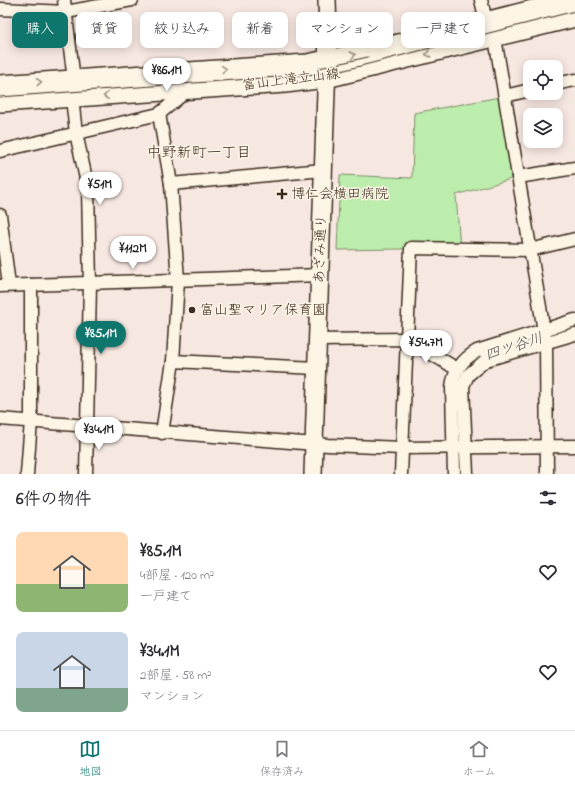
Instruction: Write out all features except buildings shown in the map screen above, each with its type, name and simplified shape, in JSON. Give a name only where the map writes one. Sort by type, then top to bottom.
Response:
[{"type":"main road","name":"富山上滝立山線","points":[[0,85],[73,89],[190,89],[285,83],[326,69],[486,21],[572,0]]},
{"type":"main road","name":"富山上滝立山線","points":[[0,102],[73,89],[303,64],[326,69],[495,38],[575,17]]},
{"type":"street","points":[[64,0],[66,12]]},
{"type":"street","points":[[0,9],[66,12],[132,0]]},
{"type":"street","name":"あざみ通り","points":[[313,474],[327,0]]},
{"type":"street","points":[[481,0],[486,21]]},
{"type":"street","points":[[68,34],[76,132],[88,188],[90,284],[86,474]]},
{"type":"street","points":[[495,38],[506,96],[546,343],[547,474]]},
{"type":"street","points":[[563,83],[575,80]]},
{"type":"street","points":[[0,151],[76,132],[159,114],[190,89]]},
{"type":"street","points":[[506,96],[523,92]]},
{"type":"street","points":[[159,114],[171,184],[178,280],[173,361],[162,433]]},
{"type":"street","points":[[518,177],[575,168]]},
{"type":"street","points":[[171,184],[323,170]]},
{"type":"street","points":[[0,215],[5,286],[90,284],[320,274]]},
{"type":"street","points":[[401,474],[411,248],[530,250],[575,240]]},
{"type":"street","points":[[27,474],[31,421],[31,285]]},
{"type":"street","points":[[454,474],[452,377],[457,369],[470,355],[477,351],[575,320]]},
{"type":"street","points":[[467,474],[463,386],[468,375],[486,360],[575,334]]},
{"type":"street","points":[[318,340],[407,339],[457,369]]},
{"type":"street","points":[[173,361],[317,368]]},
{"type":"street","points":[[0,419],[314,444],[402,448],[575,446]]},
{"type":"green space","points":[[505,96],[518,177],[456,195],[460,248],[337,250],[340,175],[412,178],[414,113]]},
{"type":"waterway","name":"四ツ谷川","points":[[544,338],[575,327]]},
{"type":"waterway","name":"四ツ谷川","points":[[459,391],[460,381],[467,367],[488,354],[505,349]]},
{"type":"waterway","name":"四ツ谷川","points":[[459,436],[460,474]]},
{"type":"tram line","points":[[0,97],[337,72],[575,11]]},
{"type":"tram line","points":[[319,68],[368,57]]},
{"type":"place","name":"博仁会横田病院","points":[[282,194]]},
{"type":"place","name":"富山聖マリア保育園","points":[[192,310]]},
{"type":"district","name":"中野新町一丁目","points":[[199,153]]}]
